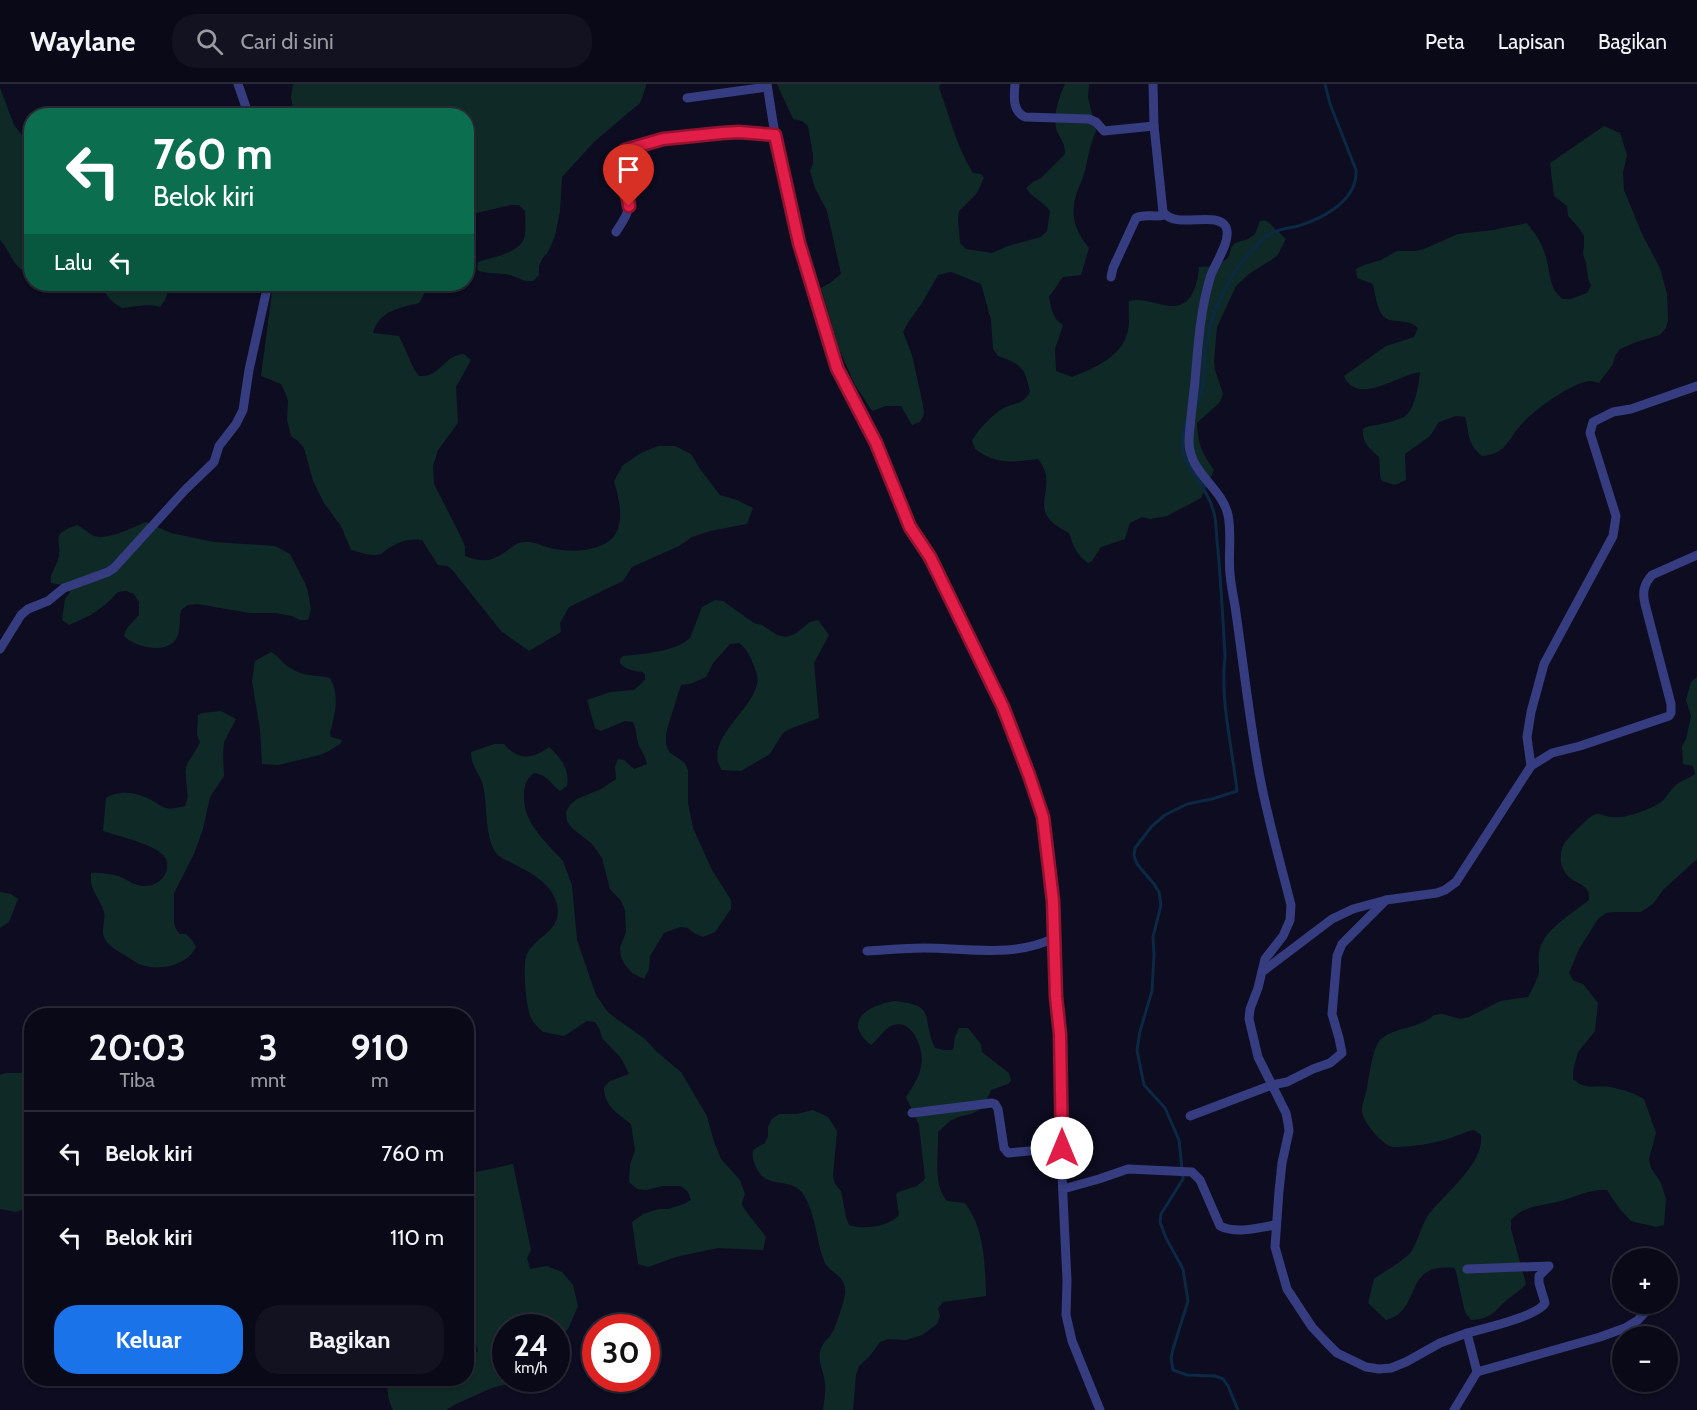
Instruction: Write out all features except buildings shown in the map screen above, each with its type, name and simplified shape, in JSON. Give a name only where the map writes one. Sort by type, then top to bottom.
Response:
[{"type":"street","points":[[238,84],[246,108]]},
{"type":"street","points":[[1015,84],[1015,103],[1019,114],[1024,117],[1089,120],[1096,122],[1104,131],[1154,126]]},
{"type":"street","points":[[1153,84],[1154,126],[1164,215]]},
{"type":"street","points":[[687,99],[767,86],[775,135],[799,243],[837,368],[876,443],[910,527],[930,557],[1003,707],[1043,817],[1052,891],[1056,997],[1060,1034],[1066,1315],[1071,1341],[1100,1410]]},
{"type":"street","points":[[616,232],[628,211],[629,203],[621,176],[620,158],[625,150],[663,139],[710,134],[739,132],[775,135]]},
{"type":"street","points":[[1111,277],[1136,218],[1164,215],[1172,219],[1190,221],[1220,221],[1225,225],[1227,233],[1225,244],[1211,274],[1200,321],[1189,442],[1194,464],[1224,504],[1228,514],[1230,573],[1259,773],[1291,905],[1288,926],[1280,942],[1265,959],[1250,1009],[1258,1057],[1286,1113],[1289,1131],[1282,1163],[1275,1225],[1275,1247],[1287,1289],[1312,1327],[1337,1353],[1366,1367],[1390,1368],[1440,1343],[1509,1321],[1542,1308],[1545,1303],[1539,1276],[1549,1266],[1467,1269]]},
{"type":"street","points":[[0,650],[21,615],[28,609],[48,601],[64,588],[114,568],[185,490],[214,462],[219,446],[236,424],[243,410],[249,370],[266,291]]},
{"type":"street","points":[[1531,766],[1527,737],[1544,663],[1613,536],[1616,516],[1590,433],[1593,422],[1613,412],[1631,409],[1697,386]]},
{"type":"street","points":[[1262,972],[1332,919],[1353,909],[1386,900],[1437,893],[1456,882],[1531,766],[1552,753],[1669,716],[1671,704],[1645,604],[1644,588],[1652,576],[1697,555]]},
{"type":"street","points":[[1190,1116],[1272,1085],[1287,1082],[1313,1069],[1330,1064],[1342,1053],[1332,1014],[1337,956],[1342,944],[1386,900]]},
{"type":"street","points":[[867,951],[923,948],[998,951],[1045,943],[1054,938]]},
{"type":"street","points":[[912,1113],[992,1103],[998,1109],[1004,1148],[1008,1153],[1062,1148]]},
{"type":"street","points":[[1063,1189],[1128,1169],[1192,1172],[1200,1180],[1220,1226],[1228,1230],[1237,1230],[1275,1225]]},
{"type":"street","points":[[1454,1410],[1477,1372],[1600,1337],[1625,1328],[1643,1314]]},
{"type":"street","points":[[1467,1334],[1477,1372]]},
{"type":"green space","points":[[293,84],[646,84],[640,103],[595,141],[562,177],[560,211],[555,236],[539,266],[539,275],[533,281],[477,270],[478,262],[513,250],[523,241],[525,211],[519,205],[511,205],[474,213],[474,108],[293,108],[291,97]]},
{"type":"green space","points":[[777,84],[940,84],[939,88],[962,152],[973,173],[981,174],[984,178],[977,193],[959,211],[960,243],[966,249],[992,253],[1041,237],[1047,231],[1050,211],[1026,188],[1041,178],[1065,154],[1064,144],[1057,131],[1055,120],[1065,84],[1089,84],[1088,97],[1096,131],[1076,195],[1074,217],[1077,230],[1089,248],[1081,275],[1063,277],[1049,297],[1055,316],[1063,325],[1055,349],[1056,371],[1072,377],[1106,360],[1120,347],[1128,330],[1129,301],[1171,306],[1184,303],[1189,299],[1195,287],[1199,267],[1216,266],[1228,258],[1232,246],[1255,234],[1260,221],[1268,222],[1286,239],[1277,256],[1249,274],[1236,286],[1217,327],[1214,361],[1223,394],[1220,402],[1197,423],[1201,448],[1214,470],[1201,498],[1167,516],[1150,519],[1142,517],[1130,523],[1125,539],[1101,547],[1092,561],[1088,563],[1084,560],[1076,550],[1069,533],[1047,516],[1044,507],[1046,480],[1038,459],[998,460],[975,449],[972,441],[985,424],[1002,409],[1024,400],[1030,392],[1021,368],[998,356],[993,349],[991,320],[981,284],[954,273],[938,275],[903,332],[912,355],[923,405],[924,414],[920,422],[912,425],[901,406],[886,406],[872,411],[855,385],[839,349],[821,288],[841,274],[827,211],[815,188],[810,171],[813,155],[808,126],[802,121],[793,119]]},
{"type":"green space","points":[[0,88],[14,125],[24,137],[24,271],[0,240]]},
{"type":"green space","points":[[1604,126],[1620,133],[1627,155],[1623,173],[1624,190],[1642,234],[1660,268],[1667,294],[1666,328],[1660,335],[1620,349],[1613,364],[1599,383],[1590,381],[1573,386],[1542,406],[1525,420],[1505,446],[1496,453],[1482,456],[1469,438],[1465,417],[1456,416],[1439,422],[1430,436],[1405,454],[1406,480],[1395,485],[1382,481],[1379,457],[1365,442],[1363,429],[1399,419],[1408,414],[1416,396],[1420,372],[1368,389],[1359,389],[1350,385],[1344,376],[1386,346],[1414,337],[1418,328],[1409,323],[1387,319],[1383,316],[1373,284],[1357,278],[1356,269],[1381,260],[1397,251],[1424,249],[1458,234],[1527,223],[1542,247],[1554,289],[1558,294],[1563,299],[1571,299],[1587,293],[1591,286],[1583,254],[1584,236],[1568,216],[1567,206],[1554,196],[1550,163]]},
{"type":"green space","points":[[167,291],[167,294],[160,307],[146,305],[122,308],[105,292]]},
{"type":"green space","points":[[272,291],[426,291],[419,303],[385,315],[373,333],[399,336],[419,376],[432,374],[457,355],[464,354],[471,360],[456,387],[458,423],[438,450],[433,466],[434,484],[462,539],[465,556],[477,560],[492,559],[516,544],[524,542],[571,551],[599,547],[613,538],[619,525],[620,506],[614,481],[623,465],[641,453],[658,446],[675,446],[691,454],[720,495],[753,508],[747,524],[692,537],[679,546],[632,567],[623,581],[569,607],[560,623],[561,632],[529,651],[501,631],[454,572],[448,566],[438,565],[422,540],[413,539],[401,542],[377,555],[351,550],[341,526],[324,503],[313,481],[304,448],[291,436],[287,420],[288,401],[281,384],[261,376]]},
{"type":"green space","points":[[146,522],[171,533],[214,542],[275,546],[290,554],[308,592],[311,609],[308,620],[275,613],[250,613],[197,604],[188,605],[181,610],[176,639],[165,647],[150,648],[124,636],[127,628],[139,615],[139,602],[134,594],[126,591],[118,592],[91,615],[69,625],[62,620],[65,599],[70,592],[63,585],[51,583],[59,553],[59,535],[77,525],[94,536],[106,537]]},
{"type":"green space","points":[[715,600],[723,601],[754,623],[786,637],[795,634],[810,622],[818,620],[829,635],[814,663],[819,718],[784,732],[770,754],[741,771],[722,770],[718,759],[718,748],[730,726],[747,705],[758,680],[750,656],[739,643],[730,644],[713,663],[706,677],[681,685],[668,726],[666,744],[669,752],[685,763],[688,771],[688,803],[693,828],[712,870],[731,900],[731,909],[715,932],[703,937],[688,928],[680,927],[664,933],[650,956],[649,969],[644,979],[632,973],[621,957],[620,948],[626,932],[625,910],[621,901],[610,889],[602,858],[592,844],[572,828],[567,821],[566,812],[577,799],[601,789],[616,779],[615,766],[618,759],[624,760],[634,769],[647,764],[638,743],[633,722],[625,721],[601,731],[595,728],[587,700],[610,692],[634,690],[645,680],[645,675],[643,672],[625,667],[620,663],[620,659],[623,656],[649,653],[684,643],[690,638],[702,607]]},
{"type":"green space","points":[[271,652],[294,671],[330,678],[336,698],[330,733],[331,737],[342,740],[340,744],[320,755],[278,765],[262,764],[260,729],[252,681],[255,661]]},
{"type":"green space","points":[[1697,677],[1697,859],[1663,890],[1653,904],[1641,912],[1606,913],[1598,919],[1579,949],[1569,973],[1574,981],[1583,984],[1598,1003],[1595,1031],[1578,1052],[1573,1079],[1582,1085],[1611,1087],[1633,1093],[1644,1099],[1656,1133],[1649,1159],[1666,1199],[1664,1225],[1656,1227],[1631,1221],[1607,1190],[1588,1192],[1526,1209],[1511,1220],[1511,1229],[1526,1284],[1492,1314],[1471,1320],[1465,1312],[1455,1268],[1438,1268],[1427,1272],[1419,1279],[1405,1307],[1397,1315],[1386,1320],[1368,1303],[1374,1279],[1411,1252],[1429,1214],[1462,1178],[1477,1156],[1481,1146],[1481,1135],[1474,1130],[1428,1144],[1393,1147],[1384,1142],[1369,1126],[1362,1110],[1376,1047],[1388,1034],[1428,1020],[1434,1015],[1443,1014],[1460,1019],[1469,1017],[1500,1001],[1528,997],[1539,972],[1539,953],[1546,937],[1559,923],[1589,900],[1586,888],[1570,878],[1563,869],[1561,850],[1564,844],[1583,823],[1594,815],[1617,817],[1643,811],[1660,803],[1677,784],[1695,774],[1693,766],[1683,764],[1682,746],[1686,739],[1691,716],[1686,700],[1691,682]]},
{"type":"green space","points":[[221,711],[236,719],[224,742],[224,776],[210,797],[203,829],[194,854],[174,893],[174,924],[177,931],[180,934],[186,934],[196,947],[192,954],[179,963],[163,967],[146,966],[115,950],[105,939],[104,912],[93,889],[91,873],[118,876],[137,885],[147,886],[155,884],[164,876],[167,863],[165,857],[152,847],[103,831],[106,798],[130,793],[147,798],[166,808],[185,806],[187,801],[186,768],[200,742],[197,735],[198,715]]},
{"type":"green space","points":[[494,744],[504,744],[515,753],[525,756],[537,754],[549,747],[564,765],[568,780],[567,786],[560,791],[543,776],[534,773],[531,776],[525,787],[525,807],[532,825],[563,861],[572,885],[577,940],[596,995],[607,1011],[645,1039],[681,1072],[707,1116],[721,1159],[740,1180],[745,1194],[743,1207],[766,1237],[763,1250],[718,1248],[676,1257],[648,1267],[638,1264],[632,1222],[643,1214],[668,1209],[691,1200],[688,1192],[681,1186],[663,1186],[646,1190],[637,1189],[629,1182],[630,1165],[635,1150],[631,1124],[609,1104],[604,1087],[610,1081],[629,1074],[621,1058],[602,1038],[595,1022],[587,1021],[564,1036],[543,1032],[531,1018],[525,986],[527,954],[531,947],[553,926],[558,911],[549,888],[532,874],[499,856],[492,846],[485,794],[472,762],[471,752]]},
{"type":"green space","points":[[0,892],[11,894],[18,899],[9,922],[0,928]]},
{"type":"green space","points":[[894,1001],[908,1003],[923,1010],[935,1048],[953,1050],[959,1028],[968,1028],[981,1044],[982,1052],[1009,1073],[1011,1081],[991,1090],[983,1108],[950,1121],[938,1132],[939,1186],[947,1201],[965,1203],[977,1224],[983,1248],[986,1296],[943,1302],[938,1308],[940,1316],[937,1324],[922,1335],[906,1340],[888,1339],[880,1342],[859,1366],[853,1410],[823,1410],[825,1386],[820,1352],[836,1325],[845,1287],[841,1278],[824,1261],[811,1211],[804,1195],[799,1189],[766,1179],[760,1174],[753,1160],[753,1150],[765,1143],[768,1127],[772,1119],[779,1114],[797,1114],[813,1110],[828,1117],[837,1131],[833,1176],[835,1184],[841,1191],[849,1225],[862,1227],[883,1225],[899,1215],[896,1195],[898,1192],[917,1186],[925,1179],[919,1125],[906,1097],[920,1071],[921,1052],[916,1037],[906,1026],[899,1024],[891,1026],[871,1045],[858,1029],[862,1015],[868,1010]]},
{"type":"green space","points":[[24,1073],[24,1209],[16,1212],[0,1209],[0,1075]]},
{"type":"green space","points":[[513,1164],[531,1250],[527,1258],[530,1269],[547,1266],[562,1272],[573,1285],[578,1306],[570,1325],[570,1314],[492,1314],[492,1388],[446,1410],[393,1410],[388,1395],[388,1386],[474,1386],[474,1354],[478,1351],[474,1338],[474,1172]]},
{"type":"waterway","points":[[1195,406],[1203,384],[1206,344],[1212,320],[1227,284],[1241,263],[1259,242],[1269,235],[1318,218],[1338,206],[1345,199],[1355,181],[1356,170],[1330,104],[1325,84]]},
{"type":"waterway","points":[[1187,420],[1183,436],[1185,459],[1209,500],[1216,522],[1225,656],[1225,707],[1237,791],[1187,804],[1165,815],[1152,826],[1135,848],[1134,856],[1137,864],[1159,892],[1161,905],[1153,937],[1152,991],[1137,1050],[1144,1085],[1165,1108],[1179,1140],[1183,1179],[1161,1214],[1160,1222],[1183,1269],[1188,1301],[1171,1358],[1173,1370],[1187,1375],[1215,1376],[1223,1379],[1238,1410]]},
{"type":"route","points":[[629,206],[620,165],[621,154],[625,150],[663,139],[722,133],[775,135],[799,243],[840,377],[876,443],[910,527],[930,557],[1003,707],[1043,817],[1053,901],[1056,997],[1060,1034],[1062,1148]]}]
